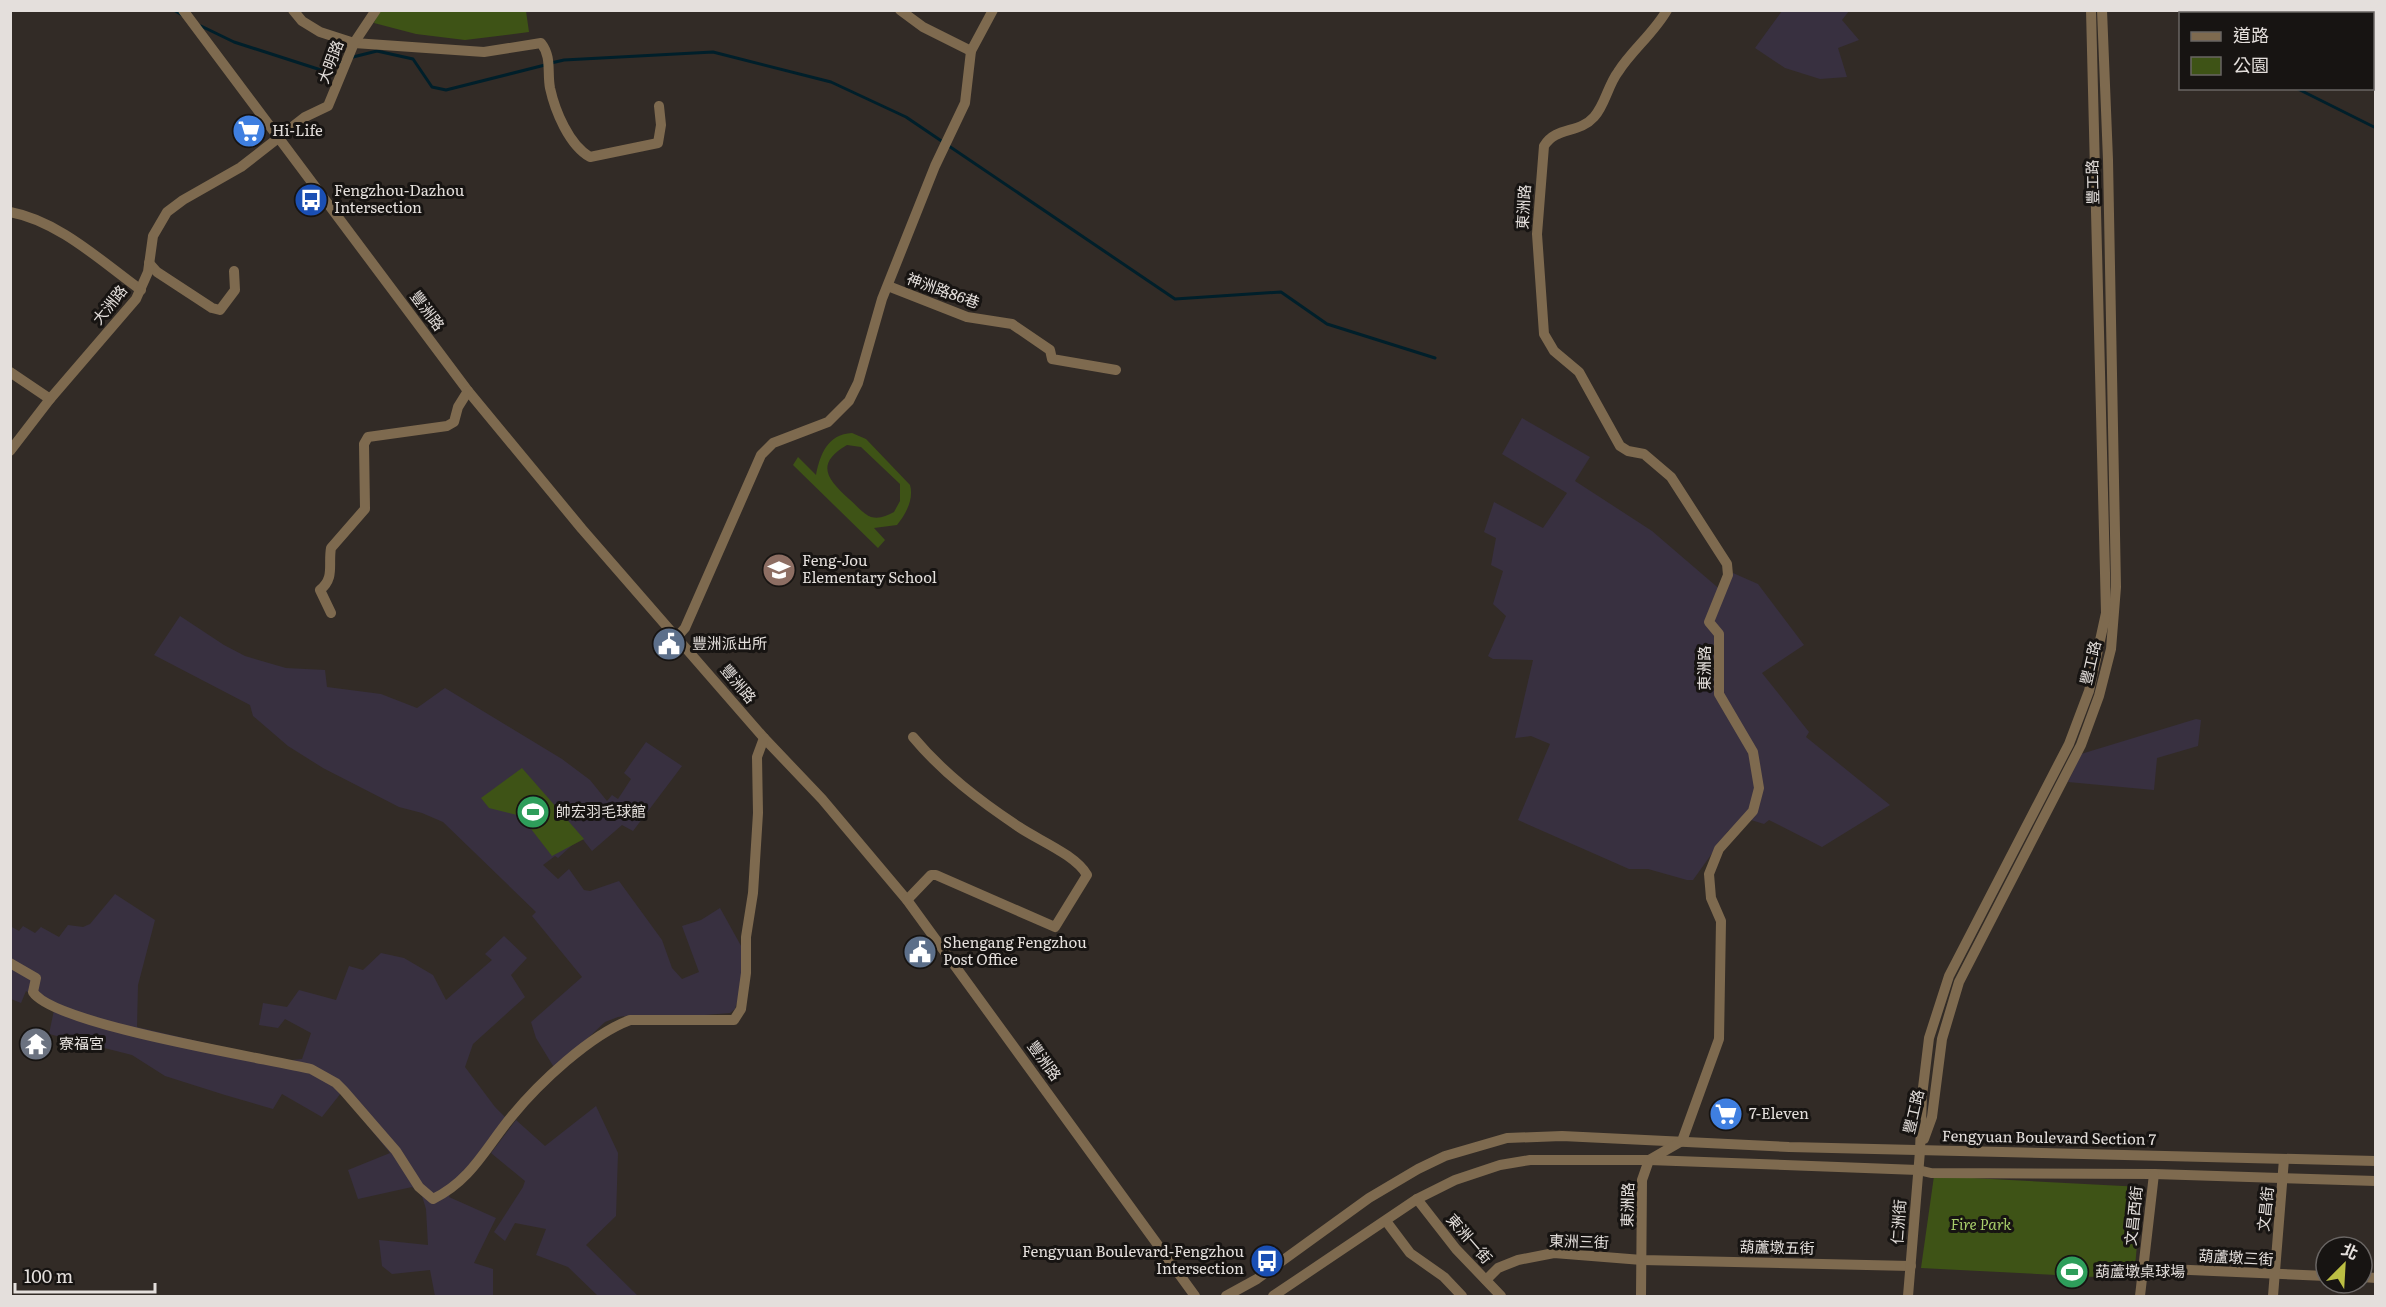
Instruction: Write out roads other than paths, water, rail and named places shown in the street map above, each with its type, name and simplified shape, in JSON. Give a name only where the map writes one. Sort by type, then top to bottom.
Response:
[{"type":"street","name":"豐洲路","points":[[183,10],[468,391],[764,738],[822,799],[907,900],[1195,1296]]},
{"type":"street","points":[[293,10],[302,21],[320,32],[354,43],[484,52],[541,43],[550,64],[550,86],[554,102],[572,138],[590,157],[658,143],[661,125],[659,106]]},
{"type":"street","name":"大明路","points":[[278,138],[305,117],[328,106],[354,43],[376,10]]},
{"type":"street","points":[[900,10],[923,27],[971,51]]},
{"type":"street","points":[[677,637],[685,628],[760,455],[773,443],[828,422],[846,407],[858,383],[863,360],[888,286],[935,166],[965,103],[971,51],[993,10]]},
{"type":"street","name":"東洲路","points":[[1667,10],[1617,72],[1596,115],[1581,126],[1560,131],[1544,146],[1537,234],[1544,327],[1549,345],[1579,372],[1620,446],[1629,451],[1644,454],[1671,477],[1728,568],[1709,622],[1719,634],[1719,694],[1753,752],[1759,788],[1753,811],[1719,849],[1709,874],[1711,898],[1721,921],[1719,1039],[1682,1142]]},
{"type":"street","name":"豐工路","points":[[1920,1151],[1922,1096],[1929,1038],[1936,1009],[1949,976],[2069,744],[2089,691],[2106,613],[2091,10]]},
{"type":"street","name":"豐工路","points":[[1920,1151],[1932,1117],[1942,1038],[1959,982],[2081,745],[2099,696],[2111,649],[2116,564],[2108,160],[2102,10]]},
{"type":"street","name":"大洲路","points":[[10,451],[141,290],[149,263],[153,236],[167,212],[183,200],[241,167],[278,138]]},
{"type":"street","points":[[10,212],[28,216],[74,242],[141,290]]},
{"type":"street","points":[[149,263],[157,272],[216,309],[223,308],[235,290],[234,271]]},
{"type":"street","name":"神洲路86巷","points":[[888,286],[967,318],[1012,324],[1050,350],[1052,358],[1116,370]]},
{"type":"street","points":[[10,372],[50,399]]},
{"type":"street","points":[[331,613],[320,590],[328,584],[332,570],[331,548],[365,509],[364,444],[368,436],[447,426],[454,422],[458,407],[468,391]]},
{"type":"street","points":[[907,900],[932,875],[936,875],[1055,927],[1087,874],[1076,862],[1020,828],[946,774],[913,737]]},
{"type":"street","points":[[10,963],[36,978],[33,992],[35,996],[60,1008],[135,1033],[300,1067],[327,1078],[344,1091],[396,1151],[419,1186],[434,1199],[461,1183],[524,1102],[574,1056],[616,1026],[630,1020],[734,1020],[741,1009],[746,973],[746,937],[753,893],[758,813],[757,757],[764,738]]},
{"type":"street","name":"Fengyuan Boulevard Section 7","points":[[1226,1296],[1257,1279],[1369,1198],[1445,1156],[1506,1138],[1562,1136],[1920,1151],[2376,1161]]},
{"type":"street","points":[[1649,1160],[1682,1142]]},
{"type":"street","name":"仁洲街","points":[[1908,1296],[1920,1151]]},
{"type":"street","name":"文昌街","points":[[2272,1296],[2284,1180],[2284,1159]]},
{"type":"street","points":[[1273,1296],[1417,1199],[1455,1180],[1500,1165],[1530,1160],[1649,1160],[1918,1170],[1931,1173],[2154,1174],[2284,1180],[2376,1181]]},
{"type":"street","name":"東洲路","points":[[1641,1296],[1642,1180],[1649,1160]]},
{"type":"street","name":"文昌西街","points":[[2140,1296],[2154,1174]]},
{"type":"street","name":"東洲一街","points":[[1417,1199],[1456,1249],[1501,1296]]},
{"type":"street","points":[[1386,1221],[1410,1253],[1444,1277],[1462,1296]]},
{"type":"street","name":"東洲三街","points":[[1486,1280],[1498,1268],[1518,1260],[1554,1253],[1642,1260]]},
{"type":"street","name":"葫蘆墩五街","points":[[1642,1260],[1911,1266]]},
{"type":"street","name":"葫蘆墩三街","points":[[2144,1268],[2314,1276]]},
{"type":"waterway","points":[[174,10],[182,15]]},
{"type":"waterway","points":[[201,26],[234,42],[321,70],[344,61]]},
{"type":"waterway","points":[[353,57],[377,51],[413,59],[432,87],[446,90],[545,65]]},
{"type":"waterway","points":[[551,63],[564,60],[713,52],[831,82],[906,117],[1175,299],[1281,292],[1327,324],[1435,358]]},
{"type":"waterway","points":[[2300,90],[2376,128]]},
{"type":"place","name":"Hi-Life","points":[[249,131]]},
{"type":"place","name":"Fengzhou-Dazhou Intersection","points":[[311,200]]},
{"type":"place","name":"Feng-Jou Elementary School","points":[[779,570]]},
{"type":"place","name":"豐洲派出所","points":[[669,644]]},
{"type":"place","name":"帥宏羽毛球館","points":[[533,812]]},
{"type":"place","name":"Shengang Fengzhou Post Office","points":[[920,952]]},
{"type":"place","name":"寮福宮","points":[[36,1044]]},
{"type":"place","name":"7-Eleven","points":[[1726,1114]]},
{"type":"place","name":"Fengyuan Boulevard-Fengzhou Intersection","points":[[1267,1261]]},
{"type":"place","name":"葫蘆墩桌球場","points":[[2072,1272]]},
{"type":"park label","name":"Fire Park","points":[[1981,1225]]}]
